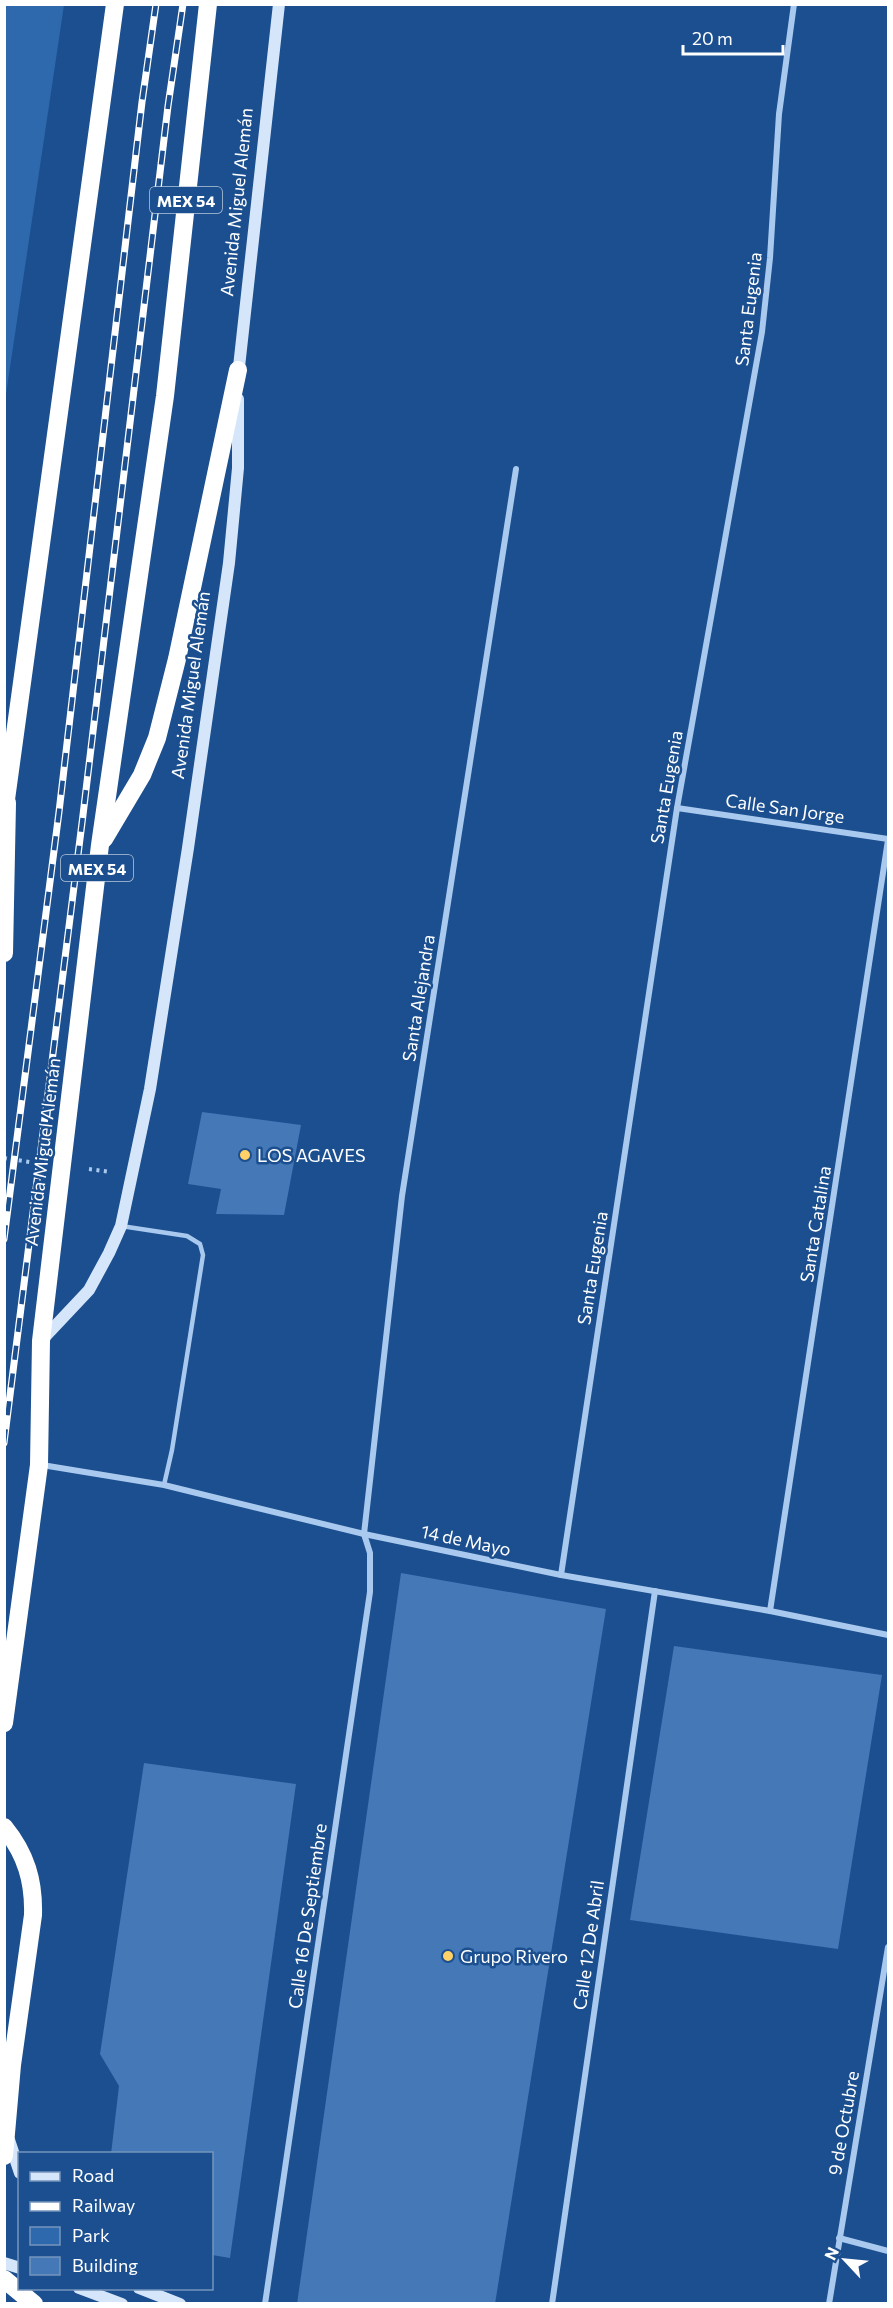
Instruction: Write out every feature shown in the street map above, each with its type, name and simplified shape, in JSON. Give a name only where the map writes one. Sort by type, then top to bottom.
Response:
[{"type":"highway","points":[[4,814],[115,4]]},
{"type":"highway","name":"Avenida Miguel Alemán","points":[[4,1723],[39,1465],[41,1341],[100,845],[165,396],[208,4]]},
{"type":"highway","points":[[100,845],[142,775],[157,738],[177,658],[238,370]]},
{"type":"highway","points":[[4,953],[8,792]]},
{"type":"highway","points":[[4,1827],[17,1844],[25,1861],[31,1878],[33,1897],[33,1915],[12,2065],[8,2135],[4,2156]]},
{"type":"highway","points":[[4,2279],[34,2304]]},
{"type":"street","name":"Avenida Miguel Alemán","points":[[41,1341],[89,1290],[110,1253],[121,1226],[150,1089],[229,563],[238,468],[238,370],[279,4]]},
{"type":"street","name":"Santa Eugenia","points":[[561,1575],[676,808],[762,332],[770,258],[779,114],[794,4]]},
{"type":"street","name":"Santa Alejandra","points":[[364,1534],[402,1196],[516,469]]},
{"type":"street","name":"Calle San Jorge","points":[[676,808],[888,839]]},
{"type":"street","name":"Santa Catalina","points":[[770,1611],[888,839]]},
{"type":"street","name":"14 de Mayo","points":[[39,1465],[164,1485],[364,1534],[561,1575],[770,1611],[888,1635]]},
{"type":"street","name":"Calle 16 De Septiembre","points":[[265,2304],[370,1592],[370,1553],[364,1534]]},
{"type":"street","name":"Calle 12 De Abril","points":[[552,2304],[655,1591]]},
{"type":"street","name":"9 de Octubre","points":[[829,2304],[888,1947]]},
{"type":"street","points":[[8,2135],[18,2167]]},
{"type":"street","points":[[839,2238],[888,2251]]},
{"type":"street","points":[[82,2290],[122,2304]]},
{"type":"street","points":[[143,2290],[180,2304]]},
{"type":"lane","points":[[121,1226],[187,1236],[200,1244],[203,1256],[172,1450],[164,1485]]},
{"type":"green space","points":[[4,5],[64,5],[5,401]]},
{"type":"building","name":"LOS AGAVES","points":[[202,1112],[301,1125],[284,1215],[216,1214],[221,1189],[188,1184]]},
{"type":"building","name":"Grupo Rivero","points":[[401,1573],[606,1609],[495,2304],[297,2304]]},
{"type":"building","points":[[674,1646],[882,1675],[838,1949],[630,1920]]},
{"type":"building","points":[[144,1763],[296,1784],[230,2258],[213,2255],[213,2152],[111,2152],[119,2086],[100,2054]]},
{"type":"railway","points":[[4,1239],[59,812],[142,102],[156,4]]},
{"type":"railway","points":[[4,1443],[83,815],[168,106],[183,4]]},
{"type":"place","name":"LOS AGAVES","points":[[245,1155]]},
{"type":"place","name":"Grupo Rivero","points":[[448,1956]]}]
